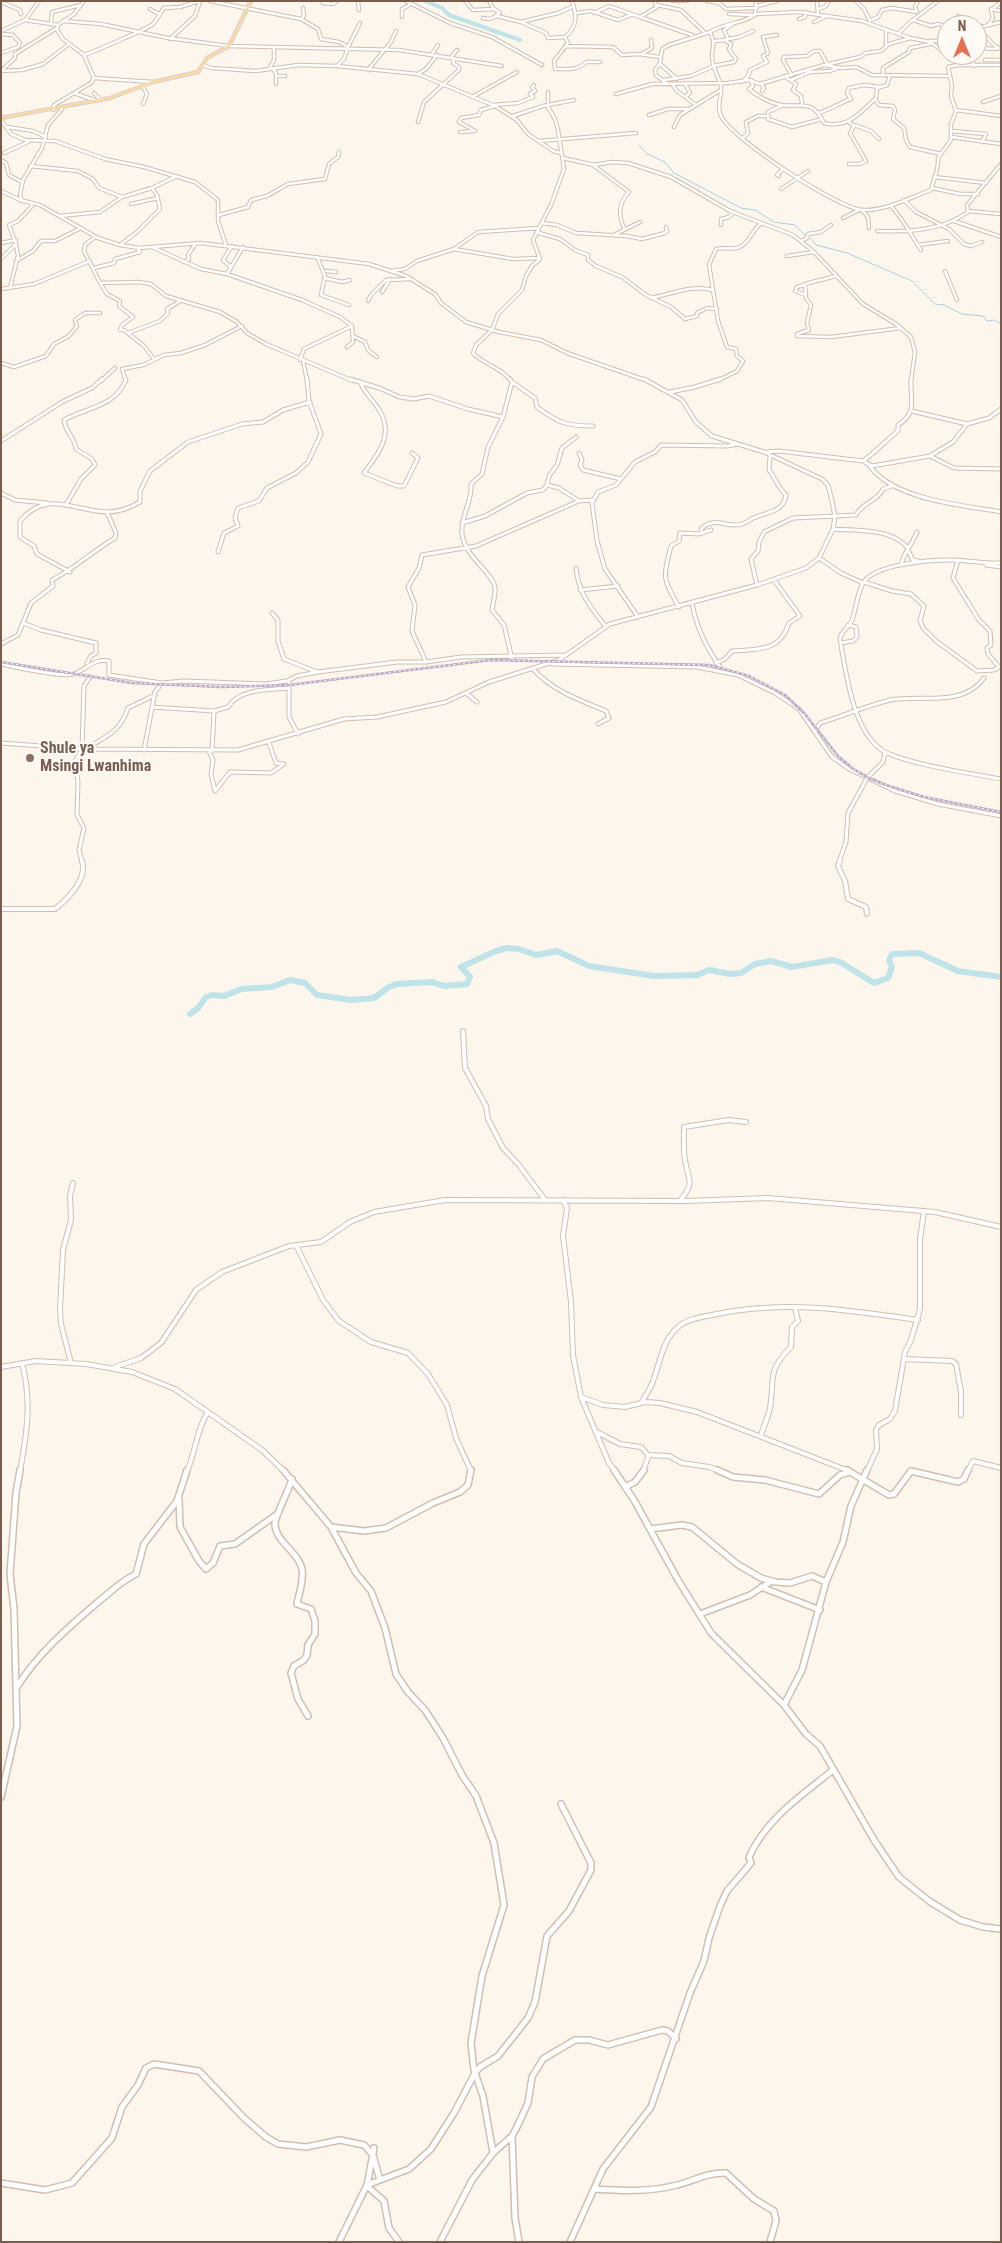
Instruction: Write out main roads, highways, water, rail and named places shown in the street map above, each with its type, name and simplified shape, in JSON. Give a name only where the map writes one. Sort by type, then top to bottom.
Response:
[{"type":"main road","points":[[1,119],[99,101],[154,82],[198,72],[207,58],[229,46],[251,1]]},
{"type":"waterway","points":[[425,1],[442,8],[449,15],[520,40]]},
{"type":"waterway","points":[[639,145],[647,154],[665,162],[674,173],[741,208],[755,210],[774,222],[795,225],[806,236]]},
{"type":"waterway","points":[[811,239],[816,245],[847,253],[912,281],[935,304],[944,305],[962,314],[983,316],[987,321],[995,320],[1001,324]]},
{"type":"waterway","points":[[190,1014],[198,1008],[206,997],[212,995],[224,996],[241,989],[272,987],[290,980],[305,983],[317,995],[351,1000],[374,998],[389,987],[397,984],[432,982],[444,986],[467,984],[470,977],[461,967],[507,948],[519,949],[536,955],[557,951],[589,966],[654,976],[697,975],[709,970],[730,974],[741,973],[755,964],[771,961],[792,967],[832,960],[840,962],[874,983],[888,978],[892,967],[889,960],[892,954],[919,953],[958,971],[1001,977]]},
{"type":"railway","points":[[1,662],[132,683],[221,687],[289,685],[491,660],[709,665],[749,676],[785,695],[805,714],[838,756],[868,778],[924,797],[1001,812]]},
{"type":"place","name":"Shule ya Msingi Lwanhima","points":[[30,758]]}]
